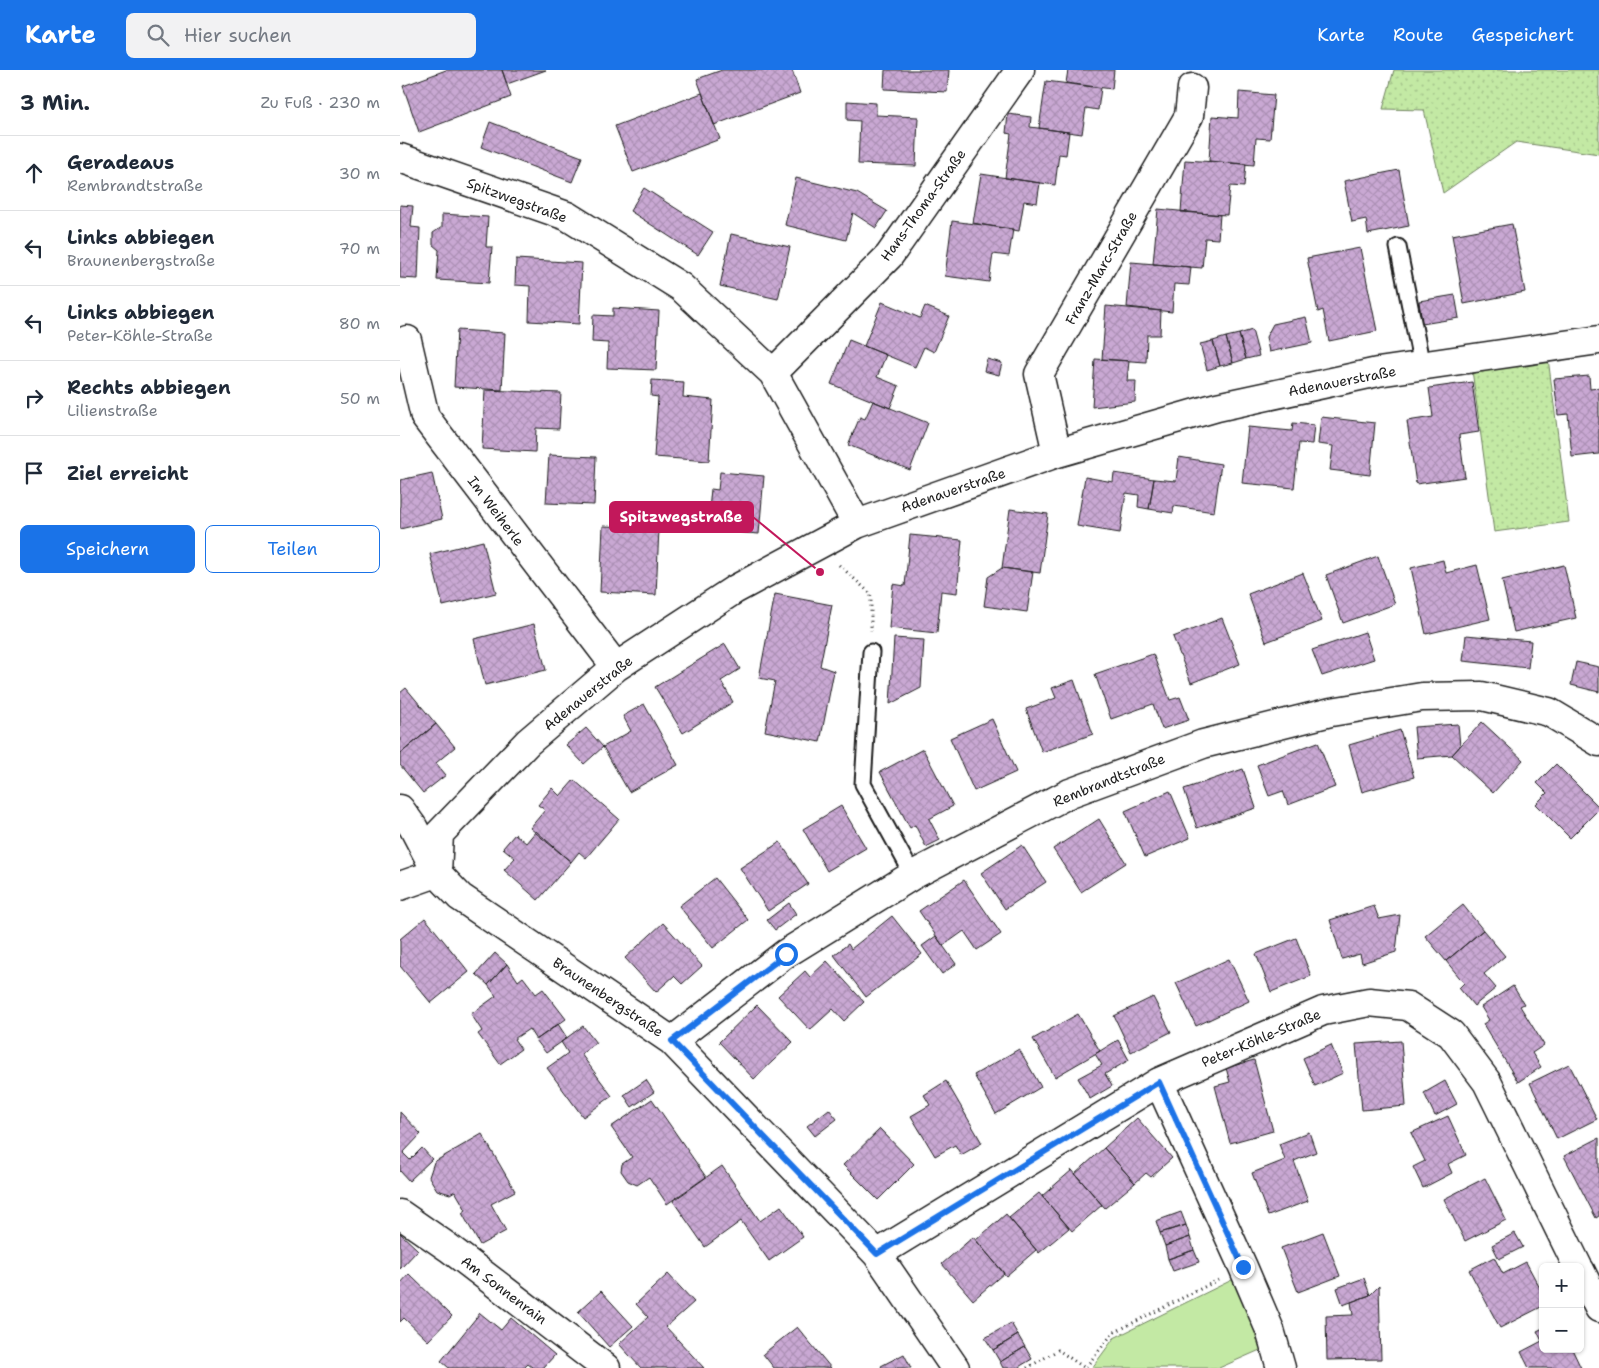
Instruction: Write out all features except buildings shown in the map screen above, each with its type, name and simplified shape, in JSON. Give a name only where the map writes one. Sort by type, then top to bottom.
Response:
[{"type":"street","name":"Hans-Thoma-Straße","points":[[772,373],[889,256],[1020,70]]},
{"type":"street","name":"Franz-Marc-Straße","points":[[1057,453],[1039,374],[1189,116],[1192,88]]},
{"type":"street","name":"Spitzwegstraße","points":[[400,158],[567,216],[681,287],[772,373],[858,524]]},
{"type":"street","name":"Im Weiherle","points":[[407,340],[425,417],[616,667]]},
{"type":"street","name":"Adenauerstraße","points":[[437,873],[439,834],[528,742],[616,667],[734,590],[858,524],[1057,453],[1217,408],[1378,372],[1599,340]]},
{"type":"street","name":"Rembrandtstraße","points":[[672,1041],[786,954],[913,874],[1070,793],[1203,744],[1331,712],[1422,697],[1482,696],[1549,712],[1599,742]]},
{"type":"street","name":"Braunenbergstraße","points":[[400,809],[413,827],[437,873],[460,897],[672,1041],[877,1254],[955,1368]]},
{"type":"street","points":[[400,886],[437,873]]},
{"type":"street","name":"Peter-Köhle-Straße","points":[[877,1254],[1159,1082],[1324,1011],[1369,1002],[1408,1006],[1452,1034],[1487,1082],[1576,1263]]},
{"type":"street","points":[[1159,1082],[1243,1267],[1270,1330],[1282,1368]]},
{"type":"street","name":"Am Sonnenrain","points":[[400,1214],[449,1248],[606,1368]]},
{"type":"street","points":[[1584,1278],[1599,1308]]},
{"type":"lane","points":[[1398,248],[1422,366]]},
{"type":"lane","points":[[871,652],[863,784],[913,874]]},
{"type":"path","points":[[818,545],[871,594],[871,652]]},
{"type":"path","points":[[1027,1368],[1058,1350],[1085,1368],[1113,1333],[1243,1267]]},
{"type":"green space","points":[[1394,70],[1599,70],[1599,154],[1516,142],[1443,193],[1424,110],[1383,109]]},
{"type":"green space","points":[[1548,358],[1569,522],[1494,532],[1472,370]]},
{"type":"green space","points":[[1240,1276],[1267,1347],[1219,1368],[1092,1368],[1114,1338]]},
{"type":"place","name":"Spitzwegstraße","points":[[820,572]]},
{"type":"route","points":[[786,954],[672,1041],[877,1254],[1159,1082],[1243,1267]]}]
